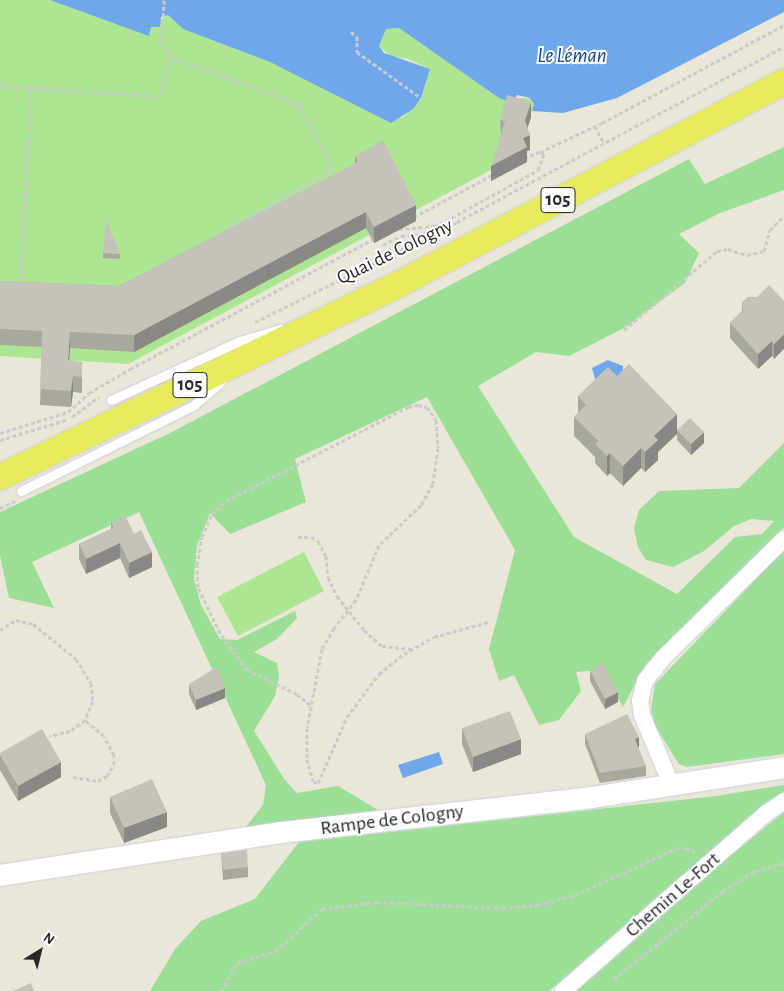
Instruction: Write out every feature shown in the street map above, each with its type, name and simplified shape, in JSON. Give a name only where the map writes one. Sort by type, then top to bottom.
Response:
[{"type":"main road","name":"Quai de Cologny","points":[[0,477],[348,309],[778,83]]},
{"type":"street","points":[[672,786],[642,715],[640,701],[645,681],[663,658],[784,539]]},
{"type":"street","name":"Rampe de Cologny","points":[[0,876],[281,832],[672,786],[784,767]]},
{"type":"street","name":"Chemin Le-Fort","points":[[563,991],[764,814],[784,801]]},
{"type":"lane","points":[[111,400],[240,341],[348,309]]},
{"type":"lane","points":[[22,491],[194,405],[245,359]]},
{"type":"path","points":[[164,0],[162,41],[170,56],[299,104],[332,170],[212,238]]},
{"type":"path","points":[[521,159],[595,126],[784,25]]},
{"type":"path","points":[[352,32],[357,36],[357,52],[421,98]]},
{"type":"path","name":"Quai de Cologny","points":[[248,325],[428,234],[457,222],[603,142],[784,47]]},
{"type":"path","points":[[0,86],[160,96],[170,56]]},
{"type":"path","points":[[20,287],[31,88]]},
{"type":"path","points":[[595,126],[603,142]]},
{"type":"path","points":[[400,224],[391,229],[434,226],[446,221],[538,170],[544,154],[540,152]]},
{"type":"path","points":[[408,220],[495,173]]},
{"type":"path","points":[[624,330],[717,251],[728,249],[747,255],[764,251],[770,230],[784,216]]},
{"type":"path","points":[[383,245],[401,236],[428,234]]},
{"type":"path","points":[[0,433],[68,412],[90,393],[130,369],[378,236]]},
{"type":"path","points":[[14,287],[30,288]]},
{"type":"path","points":[[0,440],[70,418],[101,396]]},
{"type":"path","points":[[310,705],[297,694],[247,670],[220,633],[198,587],[198,553],[206,528],[215,510],[226,501],[408,407],[418,405],[427,407],[435,416],[438,428],[438,448],[430,492],[416,511],[379,545],[359,595],[322,649],[310,705],[307,759],[310,776],[318,783],[338,734],[359,698],[379,674],[411,649],[459,628],[488,622]]},
{"type":"path","points":[[298,537],[311,537],[318,541],[326,556],[328,576],[348,611],[382,646],[411,649]]},
{"type":"path","points":[[0,630],[12,621],[24,620],[56,640],[76,659],[93,689],[93,701],[85,720],[70,731],[50,736]]},
{"type":"path","points":[[73,777],[98,781],[107,776],[114,764],[114,756],[104,736],[85,720]]},
{"type":"path","points":[[221,991],[237,963],[276,951],[322,909],[377,902],[526,907],[575,895],[677,848],[692,850],[710,863]]},
{"type":"path","points":[[614,978],[723,891],[755,871],[784,863]]},
{"type":"green space","points":[[0,0],[50,0],[149,35],[151,27],[168,15],[183,29],[270,62],[329,90],[402,118],[421,99],[430,69],[406,58],[391,57],[379,46],[386,29],[399,28],[499,98],[530,98],[534,104],[524,135],[530,149],[128,364],[0,356]]},
{"type":"green space","points":[[784,147],[784,190],[720,213],[679,234],[699,253],[685,283],[624,328],[569,356],[536,352],[478,386],[574,537],[677,594],[735,537],[762,534],[774,521],[751,519],[734,526],[704,551],[673,567],[646,560],[638,547],[634,529],[639,510],[659,491],[739,488],[784,443],[784,527],[645,665],[623,707],[602,670],[576,672],[581,691],[559,720],[539,725],[514,675],[499,681],[489,649],[515,550],[427,397],[295,459],[306,502],[230,534],[210,513],[197,546],[194,579],[201,605],[220,639],[237,640],[295,611],[297,618],[277,639],[254,652],[277,663],[279,677],[275,696],[254,731],[285,780],[297,793],[338,786],[378,810],[245,828],[263,805],[266,785],[139,512],[32,562],[54,608],[9,598],[0,556],[0,512],[170,433],[689,159],[705,184]]},
{"type":"green space","points":[[784,550],[784,754],[687,767],[679,764],[655,726],[651,710],[655,684]]},
{"type":"green space","points":[[304,552],[324,591],[238,636],[217,597]]},
{"type":"green space","points":[[784,785],[784,793],[707,854],[549,991],[150,991],[175,949],[201,921],[255,899],[299,842],[716,796]]},
{"type":"green space","points":[[784,812],[784,991],[577,991],[718,866]]},
{"type":"water","name":"Le Léman","points":[[50,0],[784,0],[784,12],[617,98],[563,113],[532,111],[534,104],[530,98],[517,95],[513,103],[499,98],[399,28],[386,29],[379,46],[384,53],[430,69],[421,98],[413,109],[391,123],[270,62],[183,29],[168,15],[161,17],[160,27],[151,27],[149,36]]},
{"type":"water","points":[[608,360],[623,366],[623,375],[595,379],[592,368]]},
{"type":"water","points":[[439,752],[443,764],[403,778],[398,765]]},
{"type":"building","points":[[507,95],[531,102],[525,120],[530,135],[523,138],[527,147],[491,166],[505,121],[500,120]]},
{"type":"building","points":[[383,140],[416,205],[374,227],[366,212],[134,335],[70,332],[68,360],[82,362],[82,377],[73,376],[71,391],[40,389],[42,331],[0,329],[0,281],[119,286],[358,162],[355,156]]},
{"type":"building","points":[[106,219],[120,254],[103,253]]},
{"type":"building","points":[[769,285],[784,301],[784,334],[774,344],[772,341],[758,354],[730,323],[743,311],[742,302],[748,297],[757,297]]},
{"type":"building","points":[[629,364],[677,414],[654,436],[658,440],[645,452],[641,448],[623,466],[610,453],[607,456],[595,444],[598,441],[574,417],[586,405],[578,396],[608,367],[617,376]]},
{"type":"building","points":[[690,418],[704,432],[691,444],[677,430]]},
{"type":"building","points":[[125,515],[134,534],[141,530],[152,552],[129,563],[120,543],[86,559],[79,544],[114,528],[111,522]]},
{"type":"building","points":[[603,664],[618,692],[605,699],[590,671]]},
{"type":"building","points":[[217,667],[225,688],[196,700],[189,684]]},
{"type":"building","points":[[510,711],[521,739],[473,757],[462,728]]},
{"type":"building","points":[[627,714],[639,737],[635,739],[646,766],[600,773],[585,734]]},
{"type":"building","points":[[42,729],[61,762],[18,786],[0,753]]},
{"type":"building","points":[[152,779],[167,812],[124,828],[110,797]]},
{"type":"building","points":[[247,850],[248,867],[223,870],[221,853]]},
{"type":"building","points":[[31,983],[34,991],[13,991]]}]
